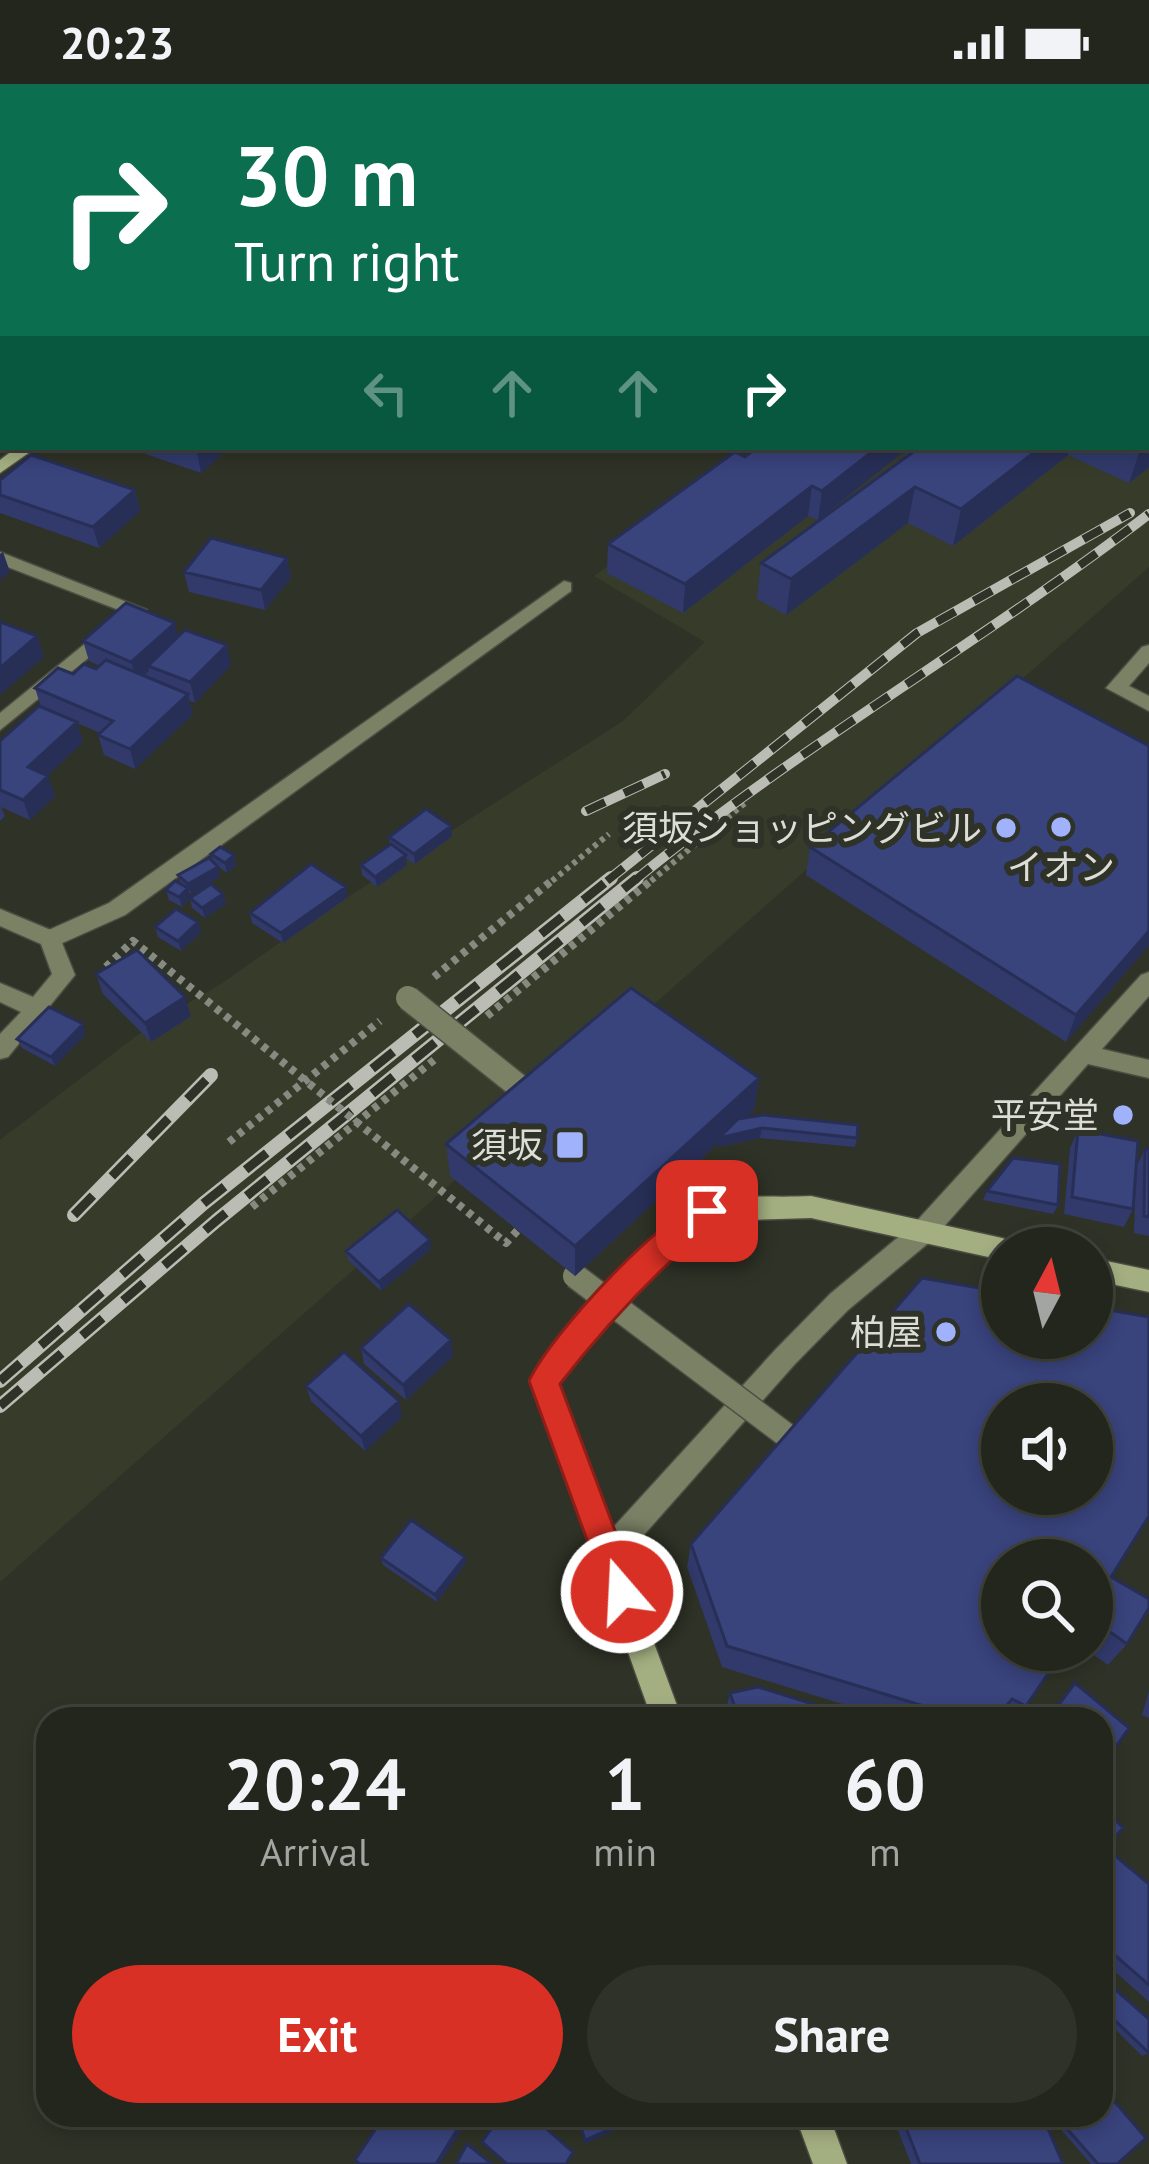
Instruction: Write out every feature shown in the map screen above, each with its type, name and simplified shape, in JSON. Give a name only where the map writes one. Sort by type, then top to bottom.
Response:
[{"type":"street","points":[[0,558],[138,610],[0,723]]},
{"type":"street","points":[[0,917],[50,938],[117,909],[564,587]]},
{"type":"street","points":[[1149,651],[1115,688],[1149,704]]},
{"type":"street","points":[[0,1050],[64,976],[50,938]]},
{"type":"street","points":[[609,1553],[785,1357],[839,1302],[923,1232],[1149,981]]},
{"type":"street","points":[[0,992],[37,1009]]},
{"type":"street","points":[[408,998],[537,1101]]},
{"type":"street","points":[[1081,1053],[1149,1069]]},
{"type":"street","points":[[663,1707],[544,1381],[598,1312],[646,1262],[707,1211],[811,1207],[981,1244]]},
{"type":"street","points":[[1113,1273],[1149,1281]]},
{"type":"street","points":[[575,1276],[794,1441]]},
{"type":"street","points":[[816,2127],[830,2164]]},
{"type":"path","points":[[520,988],[745,803]]},
{"type":"path","points":[[460,955],[609,834]]},
{"type":"path","points":[[106,967],[133,940],[506,1243],[518,1230]]},
{"type":"path","points":[[230,1142],[357,1040]]},
{"type":"path","points":[[252,1207],[408,1081]]},
{"type":"shaded area","points":[[773,450],[1149,450],[1149,567],[0,1582],[0,1140],[152,1024],[221,984],[309,922],[623,721],[705,642],[594,576]]},
{"type":"building","points":[[753,450],[874,450],[822,491],[812,486],[685,584],[608,544],[735,452],[745,457]]},
{"type":"building","points":[[916,450],[1037,450],[961,509],[915,487],[791,579],[761,563]]},
{"type":"building","points":[[31,455],[135,490],[93,527],[0,495],[0,480]]},
{"type":"building","points":[[211,538],[287,558],[261,590],[184,572]]},
{"type":"building","points":[[126,603],[175,623],[131,662],[83,641]]},
{"type":"building","points":[[0,622],[37,636],[0,668]]},
{"type":"building","points":[[185,630],[227,645],[190,682],[148,666]]},
{"type":"building","points":[[106,660],[188,694],[130,749],[98,735],[113,721],[35,688],[58,668],[73,674],[84,664],[96,669]]},
{"type":"building","name":"須坂ショッピングビル","points":[[1017,676],[1149,746],[1149,931],[1076,1015],[810,847]]},
{"type":"building","points":[[39,706],[77,722],[28,767],[48,776],[23,800],[0,790],[0,741]]},
{"type":"building","points":[[426,809],[451,826],[414,854],[389,837]]},
{"type":"building","points":[[391,844],[406,855],[375,877],[361,865]]},
{"type":"building","points":[[220,847],[234,855],[225,863],[211,854]]},
{"type":"building","points":[[209,858],[218,867],[188,884],[178,875]]},
{"type":"building","points":[[311,864],[346,887],[281,933],[250,913]]},
{"type":"building","points":[[175,881],[188,888],[179,897],[166,890]]},
{"type":"building","points":[[211,884],[223,894],[202,908],[190,898]]},
{"type":"building","points":[[176,909],[198,922],[178,941],[155,927]]},
{"type":"building","points":[[137,950],[185,997],[145,1023],[96,974]]},
{"type":"building","points":[[631,988],[759,1078],[575,1246],[446,1144]]},
{"type":"building","points":[[49,1007],[83,1024],[51,1057],[17,1039]]},
{"type":"building","points":[[763,1115],[858,1125],[857,1138],[762,1128],[719,1138],[738,1119]]},
{"type":"building","points":[[1078,1130],[1138,1141],[1133,1209],[1072,1197]]},
{"type":"building","points":[[1145,1149],[1149,1150],[1149,1217],[1144,1216]]},
{"type":"building","points":[[1013,1158],[1060,1164],[1058,1205],[987,1191]]},
{"type":"building","points":[[397,1210],[430,1240],[379,1282],[346,1251]]},
{"type":"building","points":[[922,1278],[981,1288],[981,1359],[1113,1359],[1113,1311],[1149,1317],[1149,1516],[1113,1574],[1113,1539],[981,1539],[981,1671],[1050,1671],[1026,1706],[1012,1699],[1005,1707],[927,1707],[727,1646],[691,1544]]},
{"type":"building","points":[[409,1304],[451,1340],[403,1385],[361,1348]]},
{"type":"building","points":[[344,1352],[399,1401],[361,1436],[306,1386]]},
{"type":"building","points":[[411,1520],[465,1557],[435,1595],[381,1558]]},
{"type":"building","points":[[1113,1578],[1149,1599],[1149,1608],[1127,1644],[1113,1634]]},
{"type":"building","points":[[1075,1683],[1104,1707],[1057,1707]]},
{"type":"building","points":[[758,1687],[823,1707],[735,1707],[730,1693]]},
{"type":"building","points":[[1113,1715],[1129,1728],[1113,1750]]},
{"type":"building","points":[[1113,1817],[1123,1828],[1113,1837]]},
{"type":"building","points":[[1113,1854],[1149,1884],[1149,1985],[1113,1954]]},
{"type":"building","points":[[1113,1988],[1149,2019],[1149,2053],[1113,2018]]},
{"type":"building","points":[[1113,2100],[1146,2138],[1117,2164],[1098,2164],[1066,2127],[1113,2127]]},
{"type":"building","points":[[377,2127],[459,2127],[436,2164],[360,2164],[355,2160]]},
{"type":"building","points":[[493,2127],[545,2127],[573,2152],[566,2164],[507,2164],[482,2142]]},
{"type":"building","points":[[581,2127],[615,2127],[585,2140]]},
{"type":"building","points":[[906,2127],[1047,2127],[1063,2164],[920,2164]]},
{"type":"building","points":[[467,2144],[492,2164],[456,2164]]},
{"type":"railway","points":[[607,881],[917,633],[1130,513]]},
{"type":"railway","points":[[634,881],[760,785],[1149,514]]},
{"type":"railway","points":[[586,811],[665,774]]},
{"type":"railway","points":[[0,1381],[204,1203],[611,878]]},
{"type":"railway","points":[[0,1406],[216,1221],[637,878]]},
{"type":"railway","points":[[74,1215],[211,1075]]},
{"type":"place","name":"イオン","points":[[1061,827]]},
{"type":"place","name":"須坂ショッピングビル","points":[[1006,828]]},
{"type":"place","name":"平安堂","points":[[1123,1115]]},
{"type":"place","name":"須坂","points":[[570,1145]]},
{"type":"place","name":"柏屋","points":[[946,1332]]},
{"type":"route","points":[[622,1592],[544,1381],[598,1312],[646,1262],[707,1211]]}]
